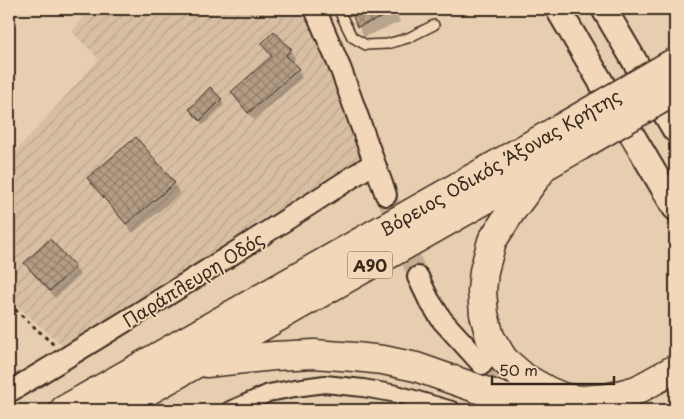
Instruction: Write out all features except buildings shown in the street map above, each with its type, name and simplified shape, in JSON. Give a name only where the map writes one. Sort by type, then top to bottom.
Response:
[{"type":"highway","name":"Βόρειος Οδικός Άξονας Κρήτης","points":[[114,410],[545,166],[570,137],[675,62]]},
{"type":"highway","name":"Βόρειος Οδικός Άξονας Κρήτης","points":[[64,410],[570,137],[675,91]]},
{"type":"highway","points":[[545,166],[492,241],[484,271],[482,291],[484,314],[490,337],[504,360],[525,378],[548,391],[565,398],[581,400],[606,398],[637,390],[671,367]]},
{"type":"highway","points":[[195,364],[314,354],[383,360],[416,367],[539,410]]},
{"type":"main road","points":[[558,9],[675,208]]},
{"type":"main road","points":[[604,9],[675,130]]},
{"type":"street","points":[[314,9],[341,70],[386,195]]},
{"type":"street","name":"Παράπλευρη Οδός","points":[[9,392],[223,261],[374,163]]},
{"type":"street","points":[[418,277],[442,320],[482,364]]},
{"type":"street","points":[[230,410],[269,393],[325,384],[397,394],[452,410]]},
{"type":"lane","points":[[338,9],[352,38],[366,45],[387,44],[408,38],[434,25]]},
{"type":"path","points":[[9,304],[68,357]]},
{"type":"shaded area","points":[[90,9],[307,9],[340,83],[362,159],[63,346],[9,299],[9,159],[99,59],[72,32]]},
{"type":"tunnel","points":[[386,195],[418,277]]},
{"type":"tunnel","points":[[482,364],[516,400]]}]
